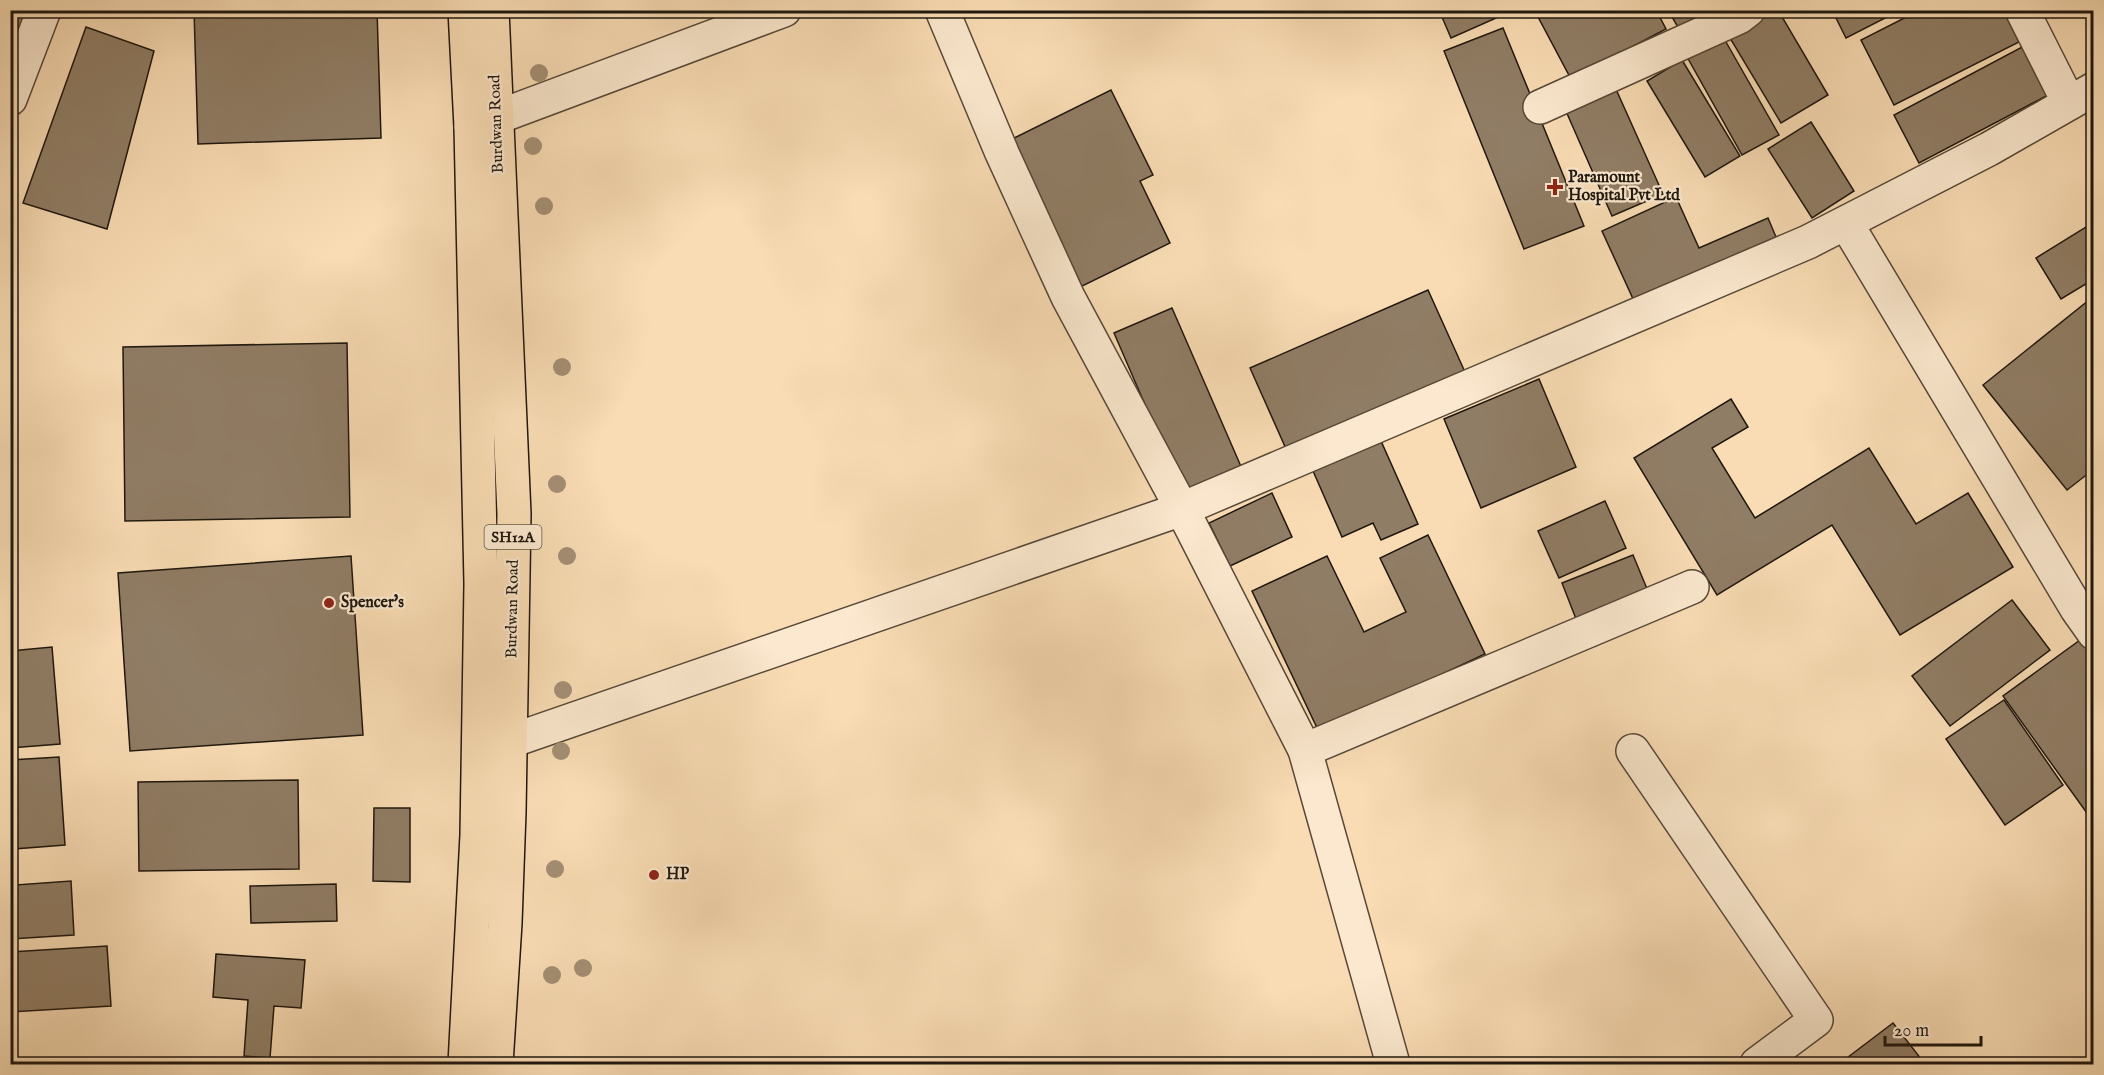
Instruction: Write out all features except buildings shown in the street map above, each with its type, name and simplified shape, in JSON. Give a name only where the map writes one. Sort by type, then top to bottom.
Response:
[{"type":"main road","name":"Burdwan Road","points":[[465,10],[484,123],[513,514],[512,741],[505,923],[496,1065]]},
{"type":"main road","name":"Burdwan Road","points":[[465,1065],[477,835],[484,123],[492,10]]},
{"type":"street","points":[[10,99],[44,10]]},
{"type":"street","points":[[484,123],[784,10]]},
{"type":"street","points":[[942,10],[1002,153],[1068,297],[1182,509],[1305,750],[1393,1065]]},
{"type":"street","points":[[1540,107],[1739,17],[1748,10]]},
{"type":"street","points":[[512,741],[1182,509],[1808,242],[1989,149],[2081,96],[2022,10]]},
{"type":"street","points":[[1846,223],[2077,609],[2094,633]]},
{"type":"street","points":[[1305,750],[1692,587]]},
{"type":"street","points":[[1633,752],[1816,1020],[1757,1065]]},
{"type":"place","name":"Paramount Hospital Pvt Ltd","points":[[1555,187]]},
{"type":"place","name":"Spencer's","points":[[329,603]]},
{"type":"place","name":"HP","points":[[654,875]]}]
